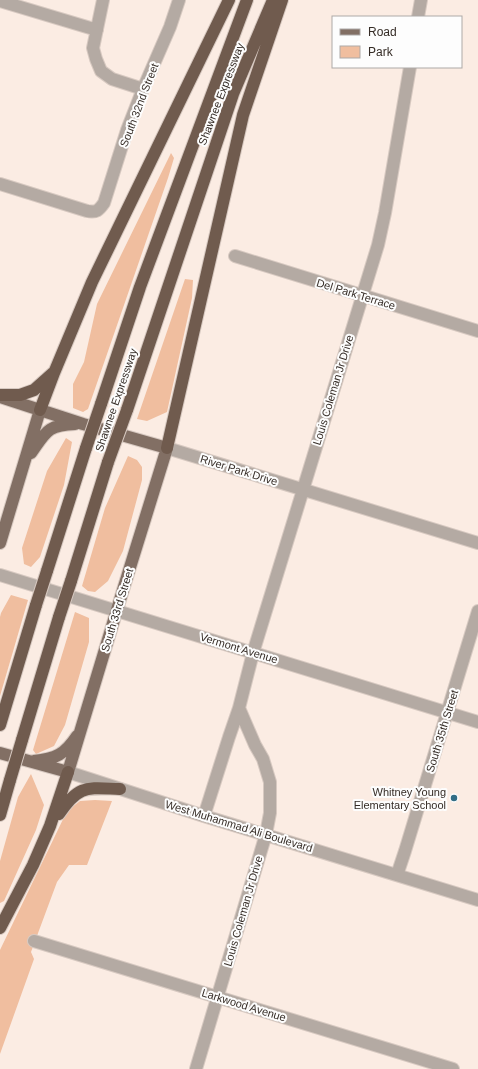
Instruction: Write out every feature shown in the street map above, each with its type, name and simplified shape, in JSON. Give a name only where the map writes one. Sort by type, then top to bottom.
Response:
[{"type":"highway","points":[[40,410],[92,282],[229,0]]},
{"type":"highway","name":"Shawnee Expressway","points":[[0,725],[86,448],[140,287],[247,0]]},
{"type":"highway","name":"Shawnee Expressway","points":[[0,815],[59,617],[108,462],[127,410],[233,94],[272,0]]},
{"type":"highway","points":[[167,448],[243,115],[282,0]]},
{"type":"highway","points":[[0,396],[20,395],[34,390],[54,373]]},
{"type":"highway","points":[[0,928],[33,865],[50,826],[68,772]]},
{"type":"highway","points":[[50,826],[67,801],[79,791],[89,788],[120,789]]},
{"type":"main road","name":"River Park Drive","points":[[0,396],[83,424],[167,448]]},
{"type":"main road","points":[[0,543],[40,410]]},
{"type":"main road","points":[[24,463],[48,431],[59,426],[83,424]]},
{"type":"main road","name":"South 33rd Street","points":[[68,772],[167,448]]},
{"type":"main road","points":[[27,761],[52,758],[62,753],[71,745],[80,732]]},
{"type":"main road","name":"West Muhammad Ali Boulevard","points":[[0,753],[68,772]]},
{"type":"street","points":[[104,0],[93,48],[101,71],[112,79],[143,89]]},
{"type":"street","name":"South 32nd Street","points":[[0,184],[87,211],[92,212],[99,210],[104,203],[128,130],[143,89],[170,26],[178,0]]},
{"type":"street","points":[[418,16],[421,0]]},
{"type":"street","points":[[0,1],[97,30]]},
{"type":"street","name":"Louis Coleman Jr Drive","points":[[204,816],[239,708],[253,653],[378,245],[385,213],[410,68]]},
{"type":"street","name":"Del Park Terrace","points":[[235,256],[478,331]]},
{"type":"street","name":"River Park Drive","points":[[167,448],[478,543]]},
{"type":"street","name":"Vermont Avenue","points":[[0,575],[478,722]]},
{"type":"street","name":"South 35th Street","points":[[397,875],[478,610]]},
{"type":"street","name":"Louis Coleman Jr Drive","points":[[196,1069],[266,834],[270,813],[270,782],[263,759],[255,745],[239,708]]},
{"type":"street","name":"West Muhammad Ali Boulevard","points":[[68,772],[204,816],[478,900]]},
{"type":"street","name":"Larkwood Avenue","points":[[34,941],[453,1069]]},
{"type":"green space","points":[[171,153],[174,158],[168,178],[88,409],[83,412],[73,408],[73,384],[84,362],[97,304]]},
{"type":"green space","points":[[185,279],[193,280],[192,298],[167,412],[147,421],[137,419]]},
{"type":"green space","points":[[66,438],[72,442],[64,485],[40,557],[31,567],[24,564],[22,548],[47,471]]},
{"type":"green space","points":[[128,456],[137,460],[142,467],[142,480],[123,551],[108,581],[95,592],[88,591],[82,586],[105,508]]},
{"type":"green space","points":[[11,595],[28,600],[0,696],[0,617]]},
{"type":"green space","points":[[75,612],[89,618],[89,642],[65,725],[54,746],[36,754],[33,750]]},
{"type":"green space","points":[[31,774],[44,805],[36,830],[4,901],[0,903],[0,861],[18,797]]},
{"type":"green space","points":[[80,801],[112,801],[87,865],[69,865],[57,882],[31,952],[34,959],[0,1054],[0,950],[67,811]]},
{"type":"place","name":"Whitney Young Elementary School","points":[[454,798]]}]
